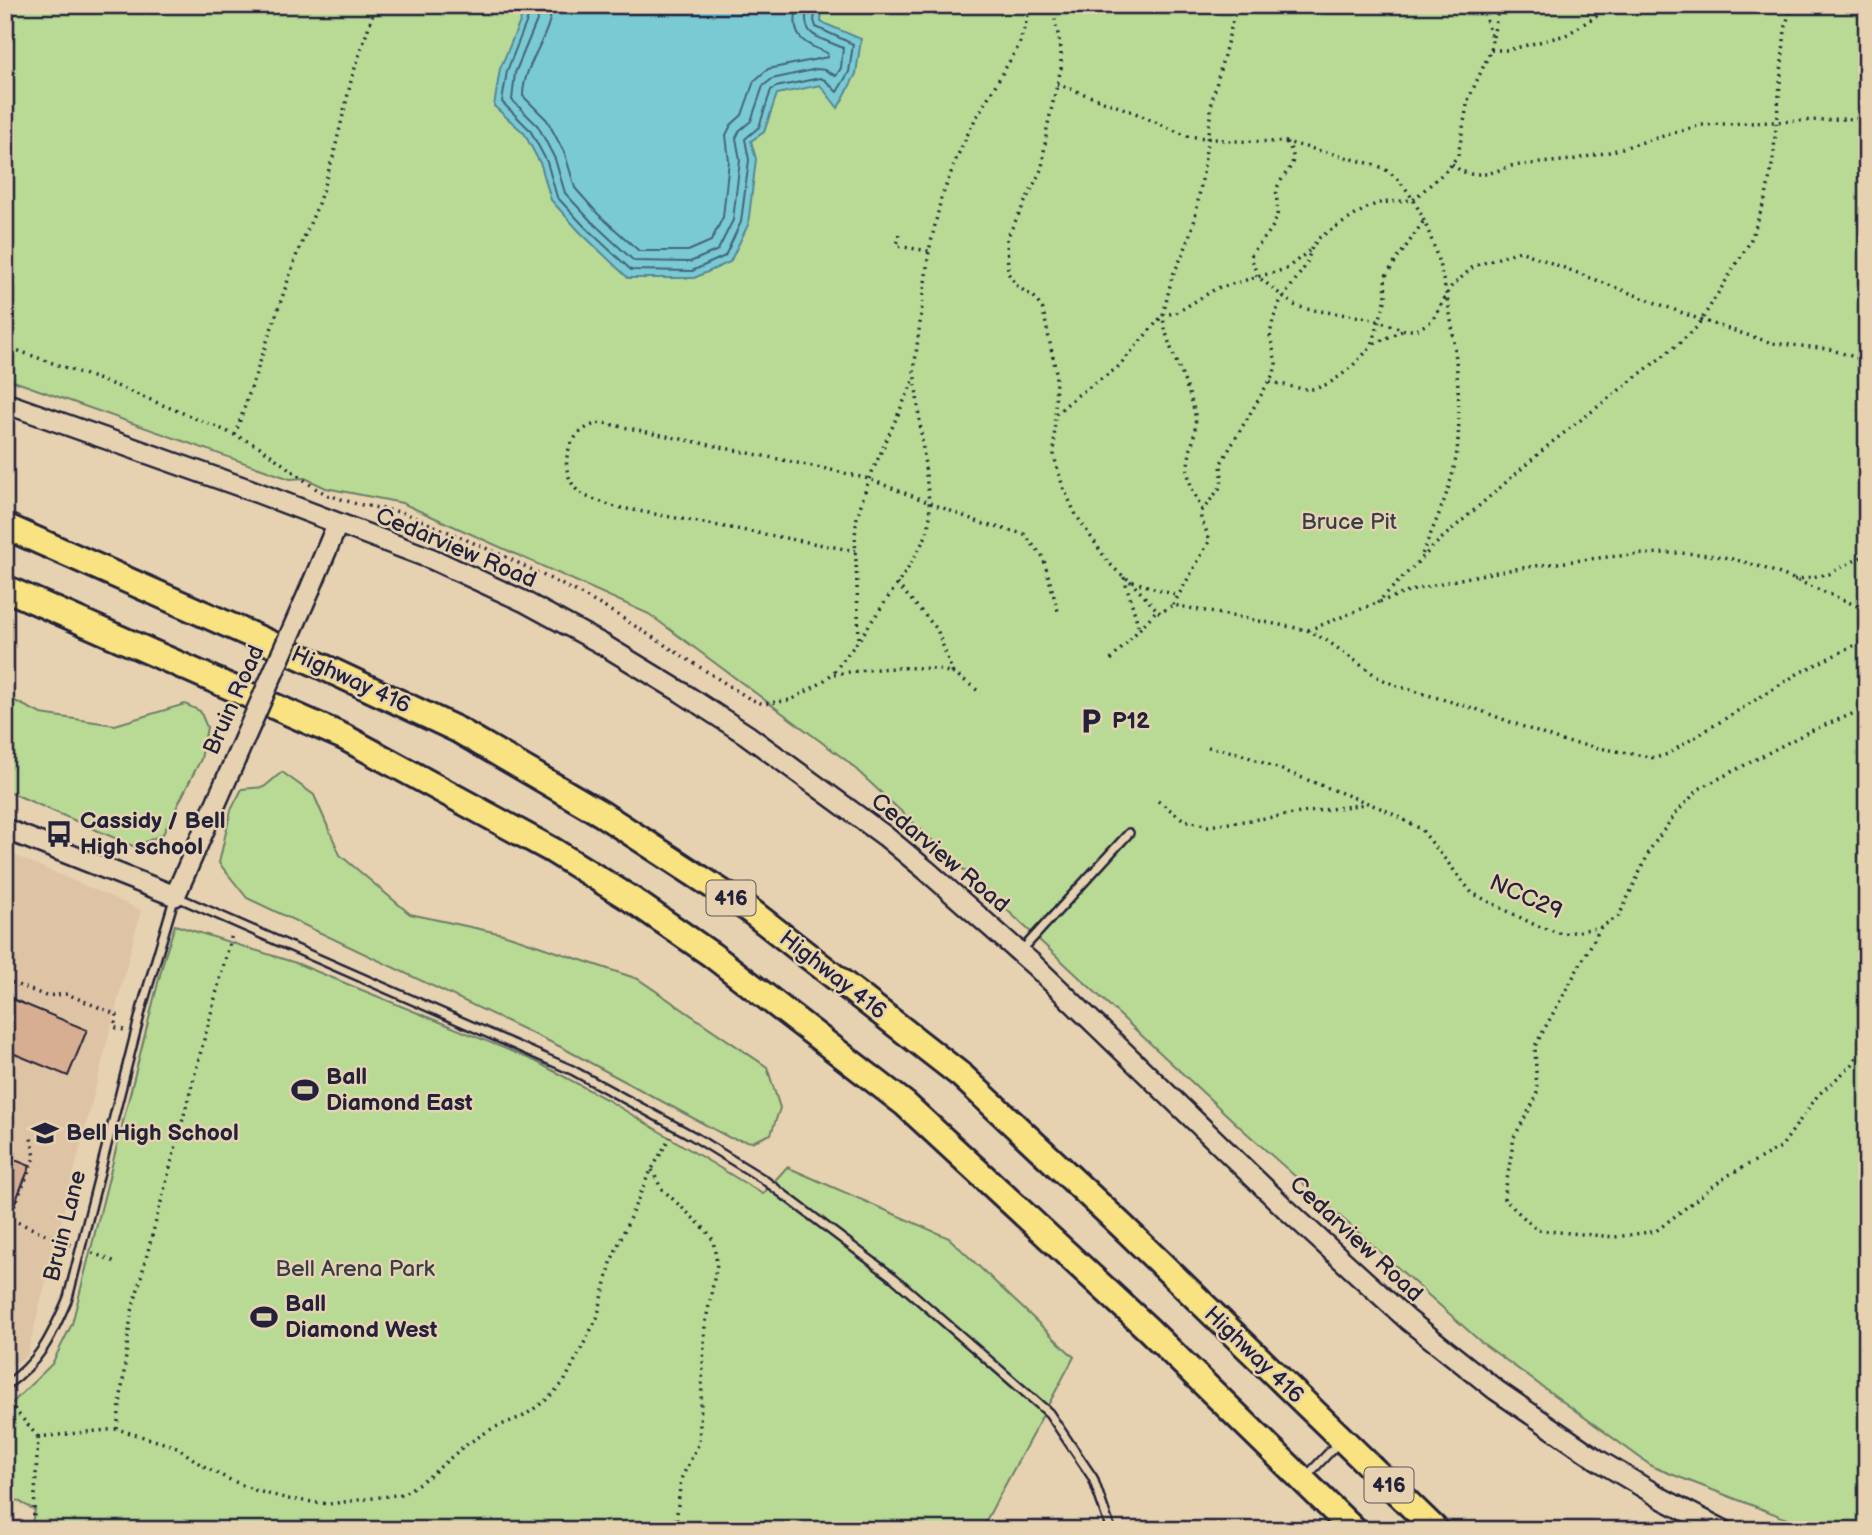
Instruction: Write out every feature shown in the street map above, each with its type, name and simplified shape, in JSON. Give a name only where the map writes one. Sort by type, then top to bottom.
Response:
[{"type":"highway","name":"Highway 416","points":[[5,526],[317,664],[458,730],[602,814],[748,909],[961,1076],[1120,1224],[1436,1530]]},
{"type":"highway","name":"416","points":[[5,588],[344,737],[552,850],[634,901],[723,963],[905,1104],[1147,1328],[1354,1530]]},
{"type":"main road","name":"Cedarview Road","points":[[5,402],[248,489],[432,559],[523,601],[602,644],[747,735],[885,836],[1020,952],[1285,1208],[1408,1320],[1496,1390],[1598,1460],[1723,1530]]},
{"type":"main road","name":"Bruin Road","points":[[175,896],[337,524]]},
{"type":"main road","points":[[5,829],[175,896]]},
{"type":"lane","points":[[1020,952],[1129,833]]},
{"type":"lane","points":[[175,896],[572,1070],[763,1179],[894,1278],[1049,1413],[1093,1478],[1111,1530]]},
{"type":"lane","name":"Bruin Lane","points":[[5,1386],[20,1375],[50,1340],[68,1298],[135,1034],[175,896]]},
{"type":"lane","points":[[1303,1481],[1342,1440]]},
{"type":"path","points":[[235,435],[297,254],[317,207],[333,158],[352,76],[376,5]]},
{"type":"path","points":[[5,346],[114,385],[235,435],[260,447],[314,488],[328,495],[357,505],[405,513],[577,592],[750,699],[763,704],[791,700],[832,674],[912,564],[927,534],[929,501],[914,378],[929,251],[941,199],[957,157],[972,125],[1019,45],[1031,5]]},
{"type":"path","points":[[1058,5],[1055,20],[1062,49],[1042,168],[1007,238],[1008,273],[1018,287],[1034,298],[1043,310],[1056,372],[1054,456],[1063,487],[1076,514],[1108,562],[1160,613],[1173,605],[1210,540],[1201,518],[1202,511],[1219,489],[1222,480],[1221,463],[1270,382],[1276,363],[1270,334],[1273,320],[1283,297],[1306,265],[1311,249]]},
{"type":"path","points":[[1202,511],[1189,481],[1188,467],[1197,431],[1195,415],[1165,329],[1163,315],[1171,277],[1184,252],[1194,223],[1212,101],[1237,5]]},
{"type":"path","points":[[1482,5],[1492,39]]},
{"type":"path","points":[[1055,415],[1116,368],[1163,315],[1176,313],[1217,288],[1286,270],[1311,249],[1320,237],[1378,203],[1413,200],[1452,164],[1458,155],[1468,100],[1491,50],[1499,5]]},
{"type":"path","points":[[1491,50],[1508,50],[1566,35],[1614,5]]},
{"type":"path","points":[[1377,603],[1440,540],[1551,443],[1676,346],[1701,320],[1750,242],[1766,197],[1773,160],[1785,30],[1791,5]]},
{"type":"path","points":[[1057,85],[1133,112],[1187,136],[1233,141],[1286,142],[1387,169],[1413,200],[1425,219],[1436,249],[1452,330],[1458,393],[1457,452],[1444,504],[1420,559]]},
{"type":"path","points":[[1452,164],[1471,174],[1487,174],[1511,166],[1571,160],[1609,152],[1701,125],[1867,118]]},
{"type":"path","points":[[1286,142],[1293,150],[1294,158],[1289,172],[1278,186],[1277,217],[1251,256],[1257,276],[1294,305],[1378,320],[1404,330],[1416,330],[1432,321],[1458,279],[1474,267],[1520,251],[1701,320],[1772,343],[1829,349],[1867,361]]},
{"type":"path","points":[[1270,382],[1314,389],[1343,374],[1361,359],[1372,345],[1386,298],[1385,277],[1425,219]]},
{"type":"path","points":[[899,234],[897,246],[929,251]]},
{"type":"path","points":[[1372,345],[1404,330]]},
{"type":"path","points":[[859,640],[857,517],[869,479],[914,378]]},
{"type":"path","points":[[856,551],[611,506],[582,494],[574,486],[568,469],[568,447],[580,431],[594,423],[604,423],[869,479],[984,524],[1024,534],[1043,557],[1058,611]]},
{"type":"path","points":[[1307,631],[1377,603],[1436,584],[1511,569],[1636,554],[1690,554],[1727,558],[1762,568],[1867,610]]},
{"type":"path","points":[[1792,580],[1829,574],[1867,554]]},
{"type":"path","points":[[1127,578],[1178,596]]},
{"type":"path","points":[[1127,578],[1139,628]]},
{"type":"path","points":[[897,584],[937,629],[953,674]]},
{"type":"path","points":[[1173,605],[1307,631],[1326,640],[1379,678],[1397,686],[1476,709],[1561,741],[1656,758],[1668,754],[1799,673],[1867,639]]},
{"type":"path","points":[[1111,660],[1157,610]]},
{"type":"path","points":[[832,674],[869,669],[916,668],[953,674],[981,693]]},
{"type":"path","points":[[1867,708],[1808,732],[1699,789],[1676,813],[1651,848],[1619,916],[1601,927],[1535,1046],[1538,1096],[1514,1138],[1504,1199],[1537,1230],[1615,1237],[1656,1231],[1725,1177],[1782,1147],[1818,1095],[1852,1065],[1867,1037]]},
{"type":"path","name":"NCC29","points":[[1208,747],[1238,753],[1368,804],[1421,829],[1472,893],[1535,925],[1562,934],[1601,927]]},
{"type":"path","points":[[1158,801],[1184,820],[1208,826],[1368,804]]},
{"type":"path","points":[[117,1429],[131,1315],[235,922]]},
{"type":"path","points":[[5,980],[46,996],[67,994],[117,1015],[114,1027],[135,1034]]},
{"type":"path","points":[[38,1437],[117,1429],[177,1447],[200,1464],[228,1479],[257,1491],[289,1499],[329,1504],[403,1494],[431,1475],[464,1446],[493,1428],[524,1416],[564,1382],[597,1318],[612,1259],[652,1170],[676,1127]]},
{"type":"path","points":[[31,1138],[35,1157],[7,1218],[116,1262]]},
{"type":"path","points":[[652,1170],[661,1188],[706,1230],[713,1240],[717,1264],[705,1325],[699,1443],[681,1479],[675,1530]]},
{"type":"path","points":[[5,1290],[11,1276]]},
{"type":"path","points":[[5,1398],[38,1437],[33,1530]]},
{"type":"shaded area","name":"Bell High School","points":[[5,851],[141,910],[27,1356],[5,1369]]},
{"type":"green space","name":"Bruce Pit","points":[[5,5],[1867,5],[1867,1530],[1816,1530],[1653,1467],[1481,1342],[1241,1128],[847,761],[649,614],[402,503],[326,488],[305,478],[290,479],[5,378]]},
{"type":"green space","points":[[5,696],[41,714],[115,725],[185,704],[200,711],[207,727],[201,759],[163,834],[135,847],[5,790]]},
{"type":"green space","points":[[282,772],[314,795],[340,855],[410,914],[503,934],[638,979],[767,1067],[780,1108],[771,1134],[752,1142],[730,1138],[561,1047],[247,898],[219,863],[231,810],[242,789],[264,787]]},
{"type":"green space","name":"Bell Arena Park","points":[[175,925],[296,963],[535,1061],[606,1099],[763,1194],[787,1167],[949,1238],[1074,1357],[981,1530],[30,1530],[35,1510],[5,1494],[5,1410],[52,1364],[72,1324],[164,959]]},
{"type":"water","points":[[527,5],[831,5],[822,10],[821,22],[861,39],[856,74],[838,108],[820,85],[777,94],[764,132],[751,141],[756,159],[748,225],[730,262],[694,278],[628,278],[551,200],[541,165],[524,133],[494,106],[500,69]]},
{"type":"building","points":[[5,996],[87,1030],[68,1076],[5,1050]]},
{"type":"building","points":[[5,1156],[30,1166],[11,1212],[5,1209]]},
{"type":"place","name":"P12","points":[[1091,721]]},
{"type":"place","name":"Cassidy / Bell High school","points":[[59,834]]},
{"type":"place","name":"Ball Diamond East","points":[[305,1090]]},
{"type":"place","name":"Bell High School","points":[[45,1133]]},
{"type":"place","name":"Ball Diamond West","points":[[264,1317]]}]
